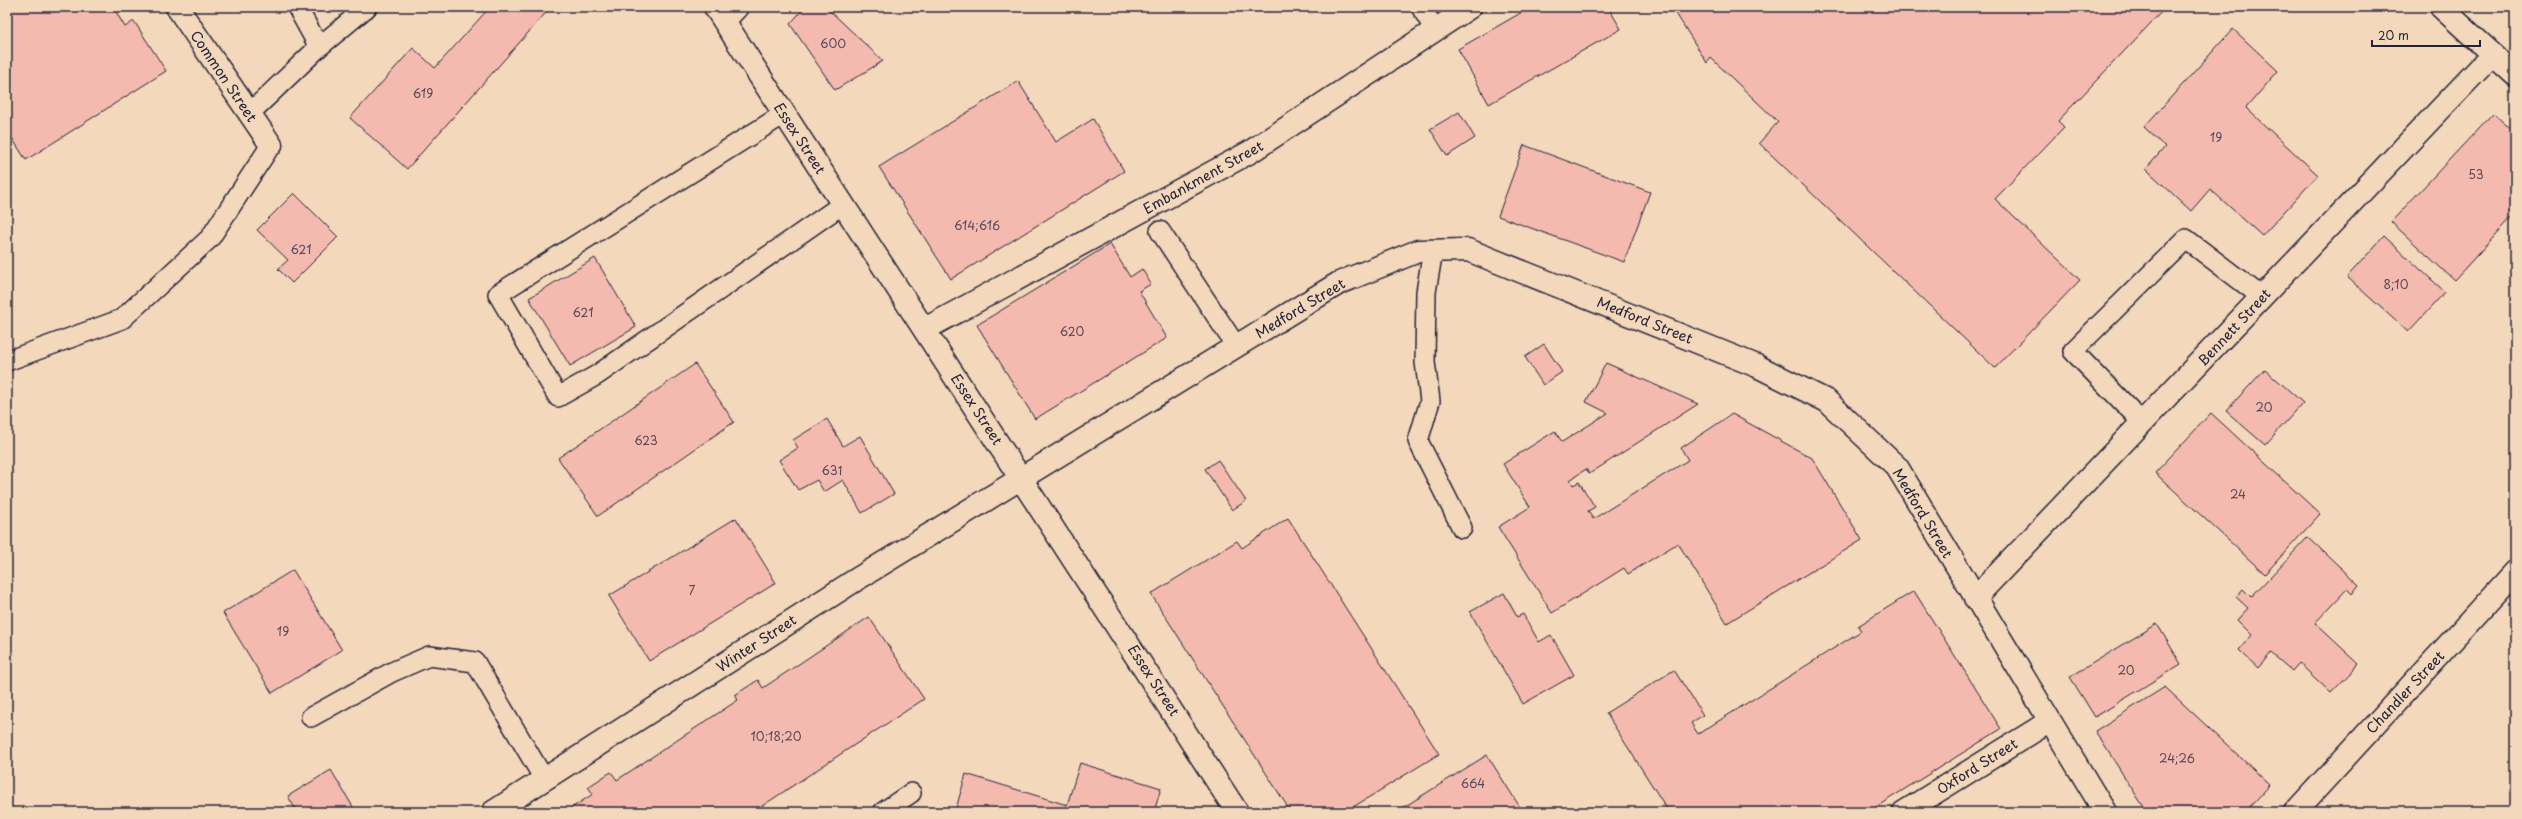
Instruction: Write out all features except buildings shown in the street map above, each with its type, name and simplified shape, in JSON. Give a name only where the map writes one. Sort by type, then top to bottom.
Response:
[{"type":"street","name":"Common Street","points":[[177,7],[271,145]]},
{"type":"street","name":"Embankment Street","points":[[925,329],[1250,152],[1470,7]]},
{"type":"street","points":[[2441,7],[2515,75]]},
{"type":"street","name":"Essex Street","points":[[726,12],[784,114],[1022,478],[1237,812]]},
{"type":"street","name":"Bennett Street","points":[[1975,598],[2492,55]]},
{"type":"street","name":"Medford Street","points":[[1022,478],[1339,283],[1418,251],[1468,250],[1757,366],[1827,401],[1897,467],[2105,812]]},
{"type":"street","name":"Winter Street","points":[[493,812],[854,581],[1022,478]]},
{"type":"street","name":"Chandler Street","points":[[2295,812],[2515,572]]},
{"type":"street","name":"Oxford Street","points":[[1904,812],[2050,721]]},
{"type":"lane","points":[[297,7],[319,47]]},
{"type":"lane","points":[[249,114],[319,47],[367,7]]},
{"type":"lane","points":[[1421,7],[1435,30]]},
{"type":"lane","points":[[784,114],[498,294],[558,397],[597,376],[843,204]]},
{"type":"lane","points":[[7,361],[122,319],[210,238],[271,145]]},
{"type":"lane","points":[[1160,231],[1236,346]]},
{"type":"lane","points":[[2143,422],[2072,351],[2186,239],[2262,297]]},
{"type":"lane","points":[[1434,250],[1426,300],[1425,362],[1430,401],[1418,441],[1462,528]]},
{"type":"lane","points":[[311,717],[392,672],[429,656],[475,662],[544,779]]},
{"type":"lane","points":[[883,812],[911,793]]}]
